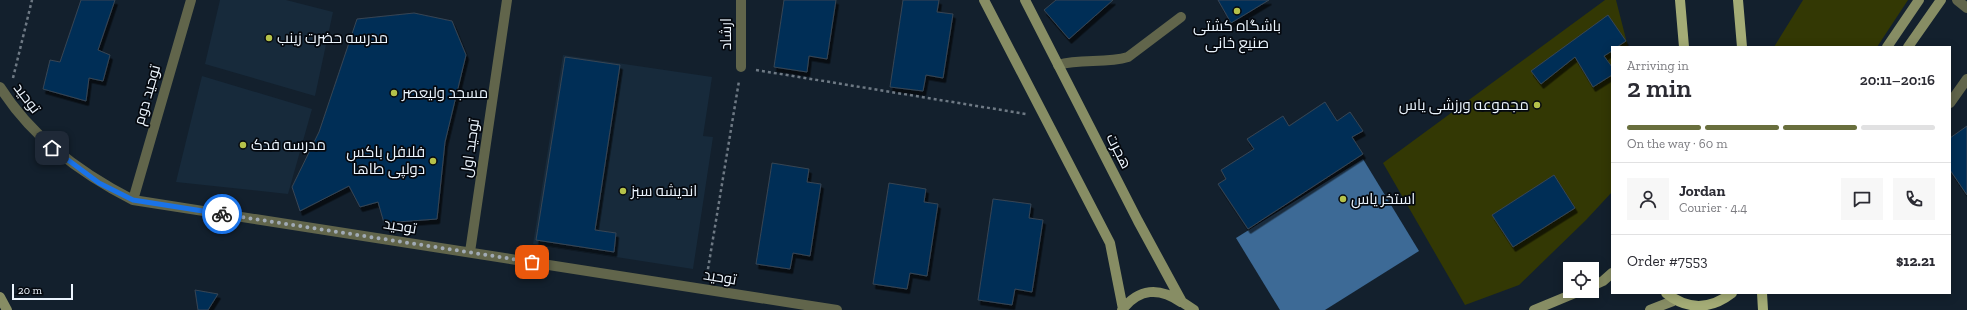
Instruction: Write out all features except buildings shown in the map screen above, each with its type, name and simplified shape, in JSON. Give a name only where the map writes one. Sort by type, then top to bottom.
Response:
[{"type":"main road","points":[[984,0],[1110,243],[1122,310]]},
{"type":"main road","name":"هجرت","points":[[1025,0],[1182,302],[1194,310]]},
{"type":"main road","points":[[1680,0],[1684,46]]},
{"type":"main road","points":[[1738,0],[1742,46]]},
{"type":"main road","points":[[1888,46],[1919,0]]},
{"type":"main road","points":[[1909,46],[1941,0]]},
{"type":"main road","points":[[1599,283],[1611,274]]},
{"type":"main road","points":[[1122,310],[1132,299],[1144,293],[1157,292],[1170,295],[1182,302],[1190,310]]},
{"type":"main road","points":[[1650,310],[1670,297],[1685,309],[1705,309],[1716,304],[1731,294]]},
{"type":"main road","points":[[1762,294],[1763,310]]},
{"type":"main road","points":[[0,297],[7,310]]},
{"type":"main road","points":[[1534,310],[1563,298]]},
{"type":"street","name":"توحید دوم","points":[[133,200],[191,0]]},
{"type":"street","name":"توحید اول","points":[[470,252],[507,0]]},
{"type":"street","name":"ارشاد","points":[[741,0],[741,67]]},
{"type":"street","points":[[1957,0],[1967,8]]},
{"type":"street","points":[[1058,65],[1072,61],[1118,60],[1128,57],[1181,17]]},
{"type":"street","points":[[1951,102],[1967,79]]},
{"type":"street","name":"توحید","points":[[0,87],[8,100],[32,130],[62,157],[99,183],[133,200],[705,290],[770,305],[837,310]]},
{"type":"path","points":[[8,100],[32,0]]},
{"type":"path","points":[[705,290],[741,67],[1044,117]]},
{"type":"shaded area","name":"مدرسه حضرت زینب","points":[[220,0],[286,0],[333,12],[315,96],[205,64]]},
{"type":"shaded area","name":"اندیشه سبز","points":[[563,55],[712,77],[703,136],[713,137],[693,269],[533,244]]},
{"type":"shaded area","name":"مدرسه فدک","points":[[202,76],[312,109],[288,194],[176,182]]},
{"type":"green space","name":"مجموعه ورزشی یاس","points":[[1605,0],[1616,0],[1628,46],[1611,46],[1611,193],[1586,220],[1519,285],[1465,305],[1383,163]]},
{"type":"green space","points":[[1803,0],[1908,0],[1878,46],[1775,46]]},
{"type":"water","name":"استخر یاس","points":[[1363,159],[1419,251],[1325,310],[1280,310],[1236,238]]},
{"type":"way so far","points":[[222,214],[532,262]]},
{"type":"place","name":"باشگاه کشتی صنیع خانی","points":[[1237,11]]},
{"type":"place","name":"مدرسه حضرت زینب","points":[[269,38]]},
{"type":"place","name":"مسجد ولیعصر","points":[[394,93]]},
{"type":"place","name":"مجموعه ورزشی یاس","points":[[1537,105]]},
{"type":"place","name":"مدرسه فدک","points":[[243,145]]},
{"type":"place","name":"فلافل باکس دولپی طاها","points":[[433,161]]},
{"type":"place","name":"اندیشه سبز","points":[[623,191]]},
{"type":"place","name":"استخر یاس","points":[[1343,199]]},
{"type":"route","points":[[52,148],[62,157],[99,183],[133,200],[222,214]]}]
